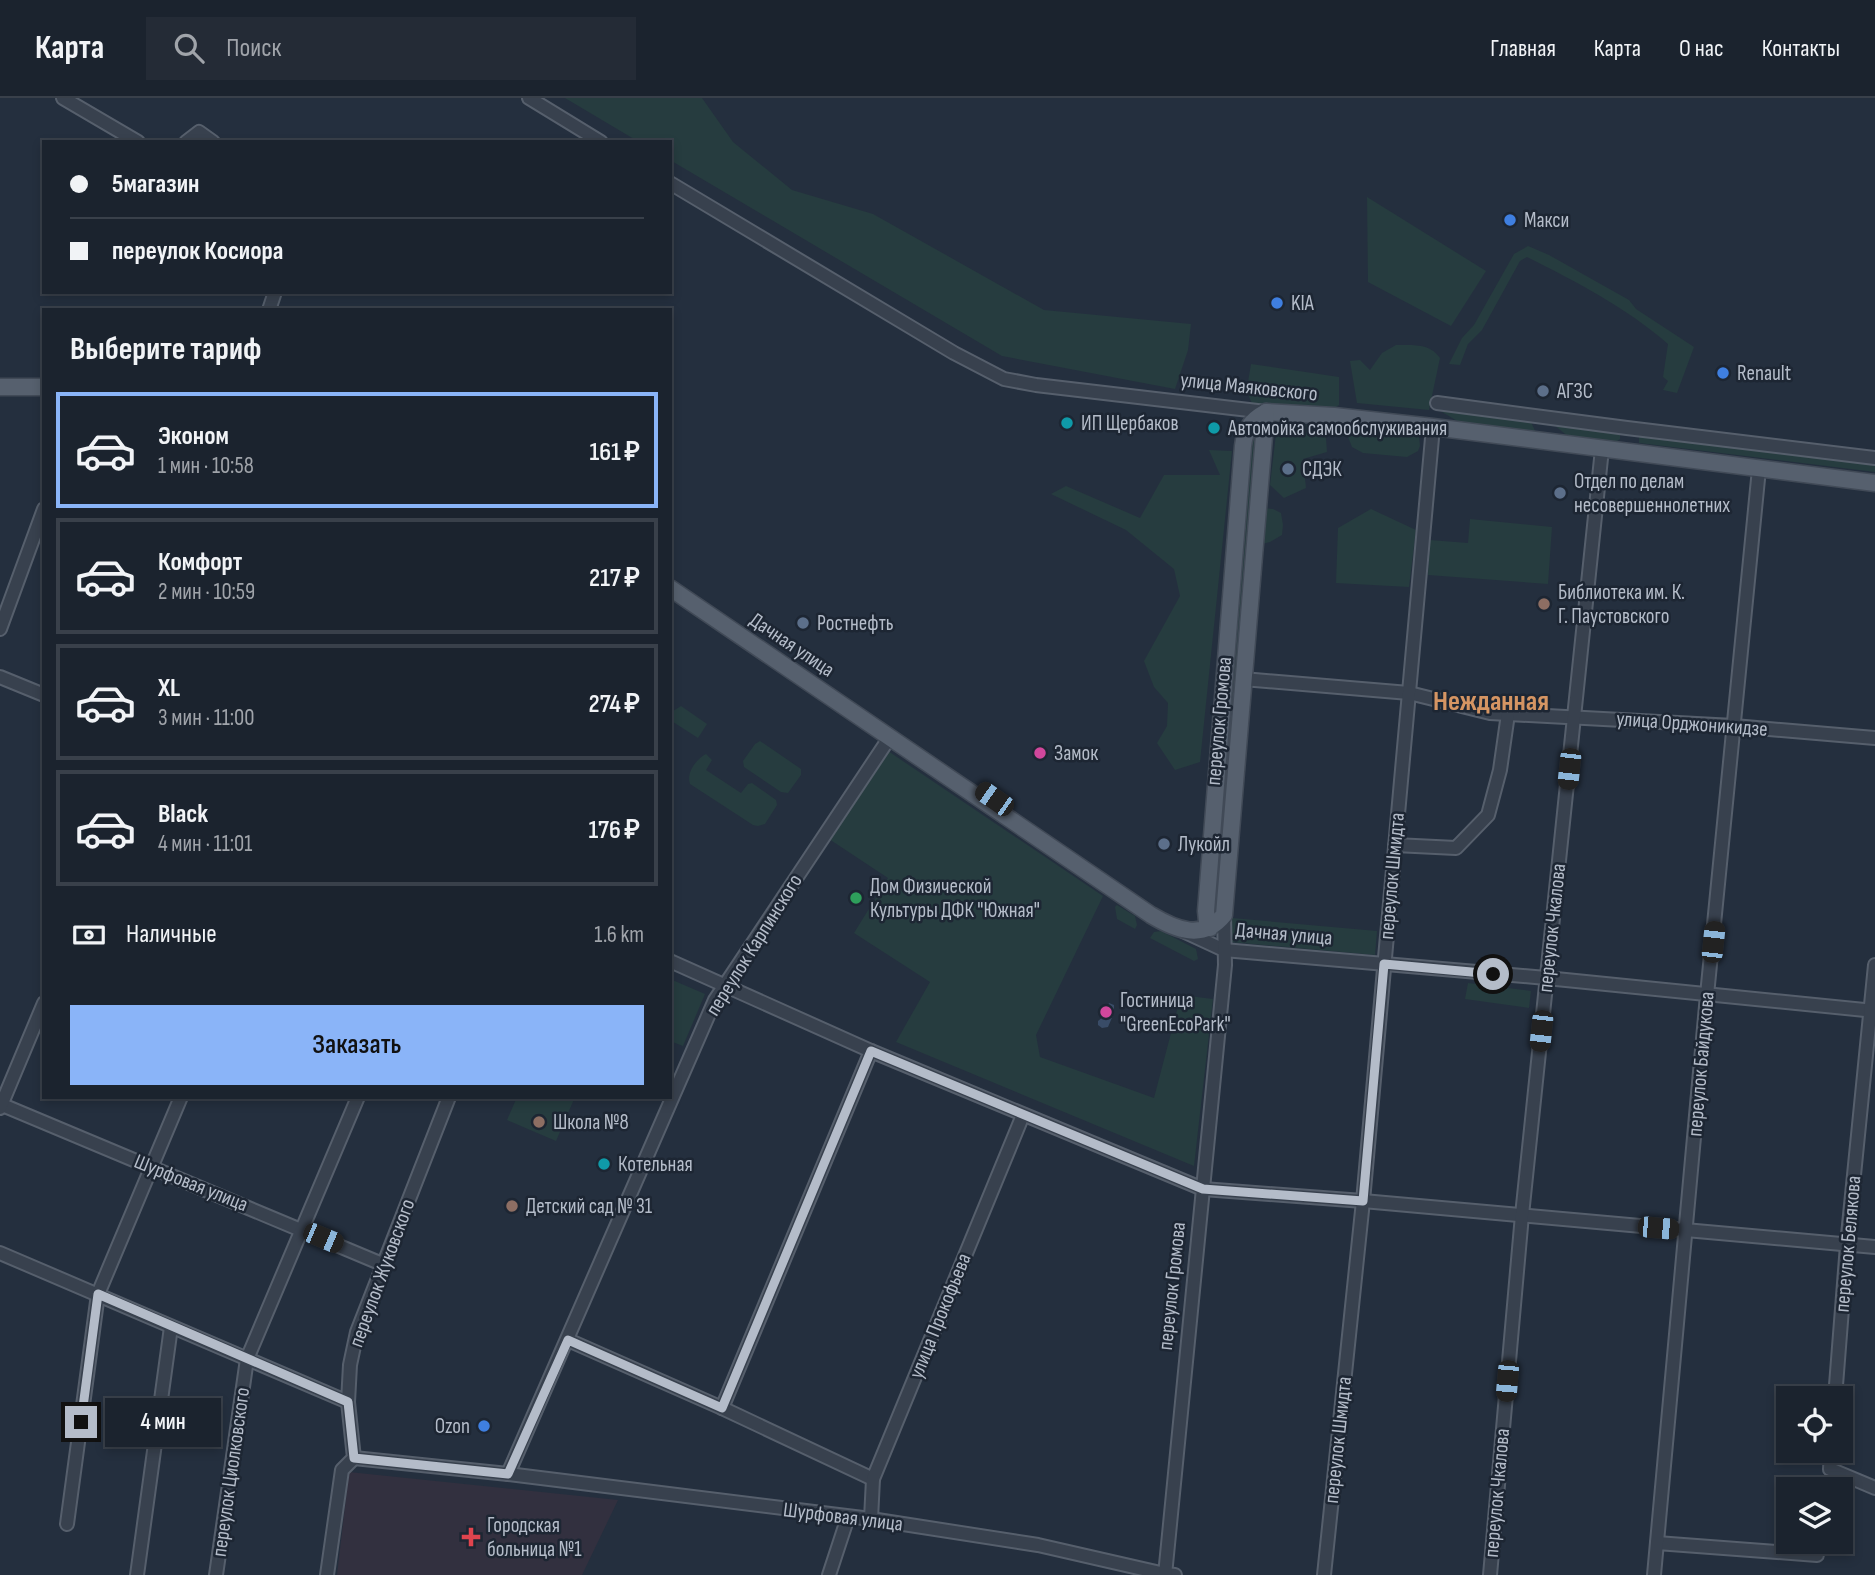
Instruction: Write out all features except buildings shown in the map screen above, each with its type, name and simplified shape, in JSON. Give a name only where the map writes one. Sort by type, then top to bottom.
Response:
[{"type":"main road","points":[[0,379],[42,379]]},
{"type":"main road","points":[[0,387],[42,387]]},
{"type":"main road","name":"улица Маяковского","points":[[1266,412],[1433,427],[1875,483]]},
{"type":"main road","name":"переулок Громова","points":[[1224,915],[1266,412]]},
{"type":"main road","name":"переулок Громова","points":[[1210,928],[1206,911],[1243,446],[1245,433],[1251,423],[1266,412]]},
{"type":"main road","name":"Дачная улица","points":[[672,580],[736,628],[1131,902],[1162,922],[1177,924]]},
{"type":"main road","name":"Дачная улица","points":[[672,589],[736,628]]},
{"type":"main road","points":[[1177,924],[1199,918],[1206,911]]},
{"type":"main road","points":[[1177,924],[1193,930],[1210,928],[1224,915]]},
{"type":"street","points":[[63,98],[135,140]]},
{"type":"street","points":[[529,98],[598,140]]},
{"type":"street","points":[[189,140],[199,132],[210,140]]},
{"type":"street","name":"улица Маяковского","points":[[672,184],[954,353],[1004,379],[1266,412]]},
{"type":"street","points":[[1437,403],[1875,458]]},
{"type":"street","name":"переулок Шмидта","points":[[1324,1575],[1363,1201],[1433,427]]},
{"type":"street","name":"переулок Чкалова","points":[[1490,1575],[1522,1216],[1602,449]]},
{"type":"street","name":"переулок Байдукова","points":[[1654,1575],[1759,469]]},
{"type":"street","points":[[0,629],[42,514]]},
{"type":"street","points":[[0,677],[42,694]]},
{"type":"street","name":"улица Орджоникидзе","points":[[1243,679],[1409,694],[1490,713],[1734,726],[1875,738]]},
{"type":"street","points":[[1395,845],[1456,848],[1488,815],[1500,770],[1508,714]]},
{"type":"street","name":"переулок Карпинского","points":[[508,1474],[724,985],[892,734]]},
{"type":"street","name":"переулок Громова","points":[[1165,1575],[1225,965],[1224,915]]},
{"type":"street","name":"Дачная улица","points":[[1177,924],[1224,950],[1546,978],[1873,1011]]},
{"type":"street","points":[[1210,928],[1224,950]]},
{"type":"street","points":[[672,962],[871,1051],[1203,1189],[1875,1247]]},
{"type":"street","name":"переулок Белякова","points":[[1836,1386],[1847,1245],[1873,1011],[1875,965]]},
{"type":"street","points":[[0,1106],[42,1008]]},
{"type":"street","points":[[722,1408],[871,1051]]},
{"type":"street","points":[[67,1524],[98,1294],[180,1099]]},
{"type":"street","name":"переулок Циолковского","points":[[216,1575],[247,1359],[357,1099]]},
{"type":"street","name":"переулок Жуковского","points":[[354,1458],[348,1402],[350,1365],[357,1332],[448,1099]]},
{"type":"street","name":"Шурфовая улица","points":[[0,1106],[382,1264]]},
{"type":"street","name":"улица Прокофьева","points":[[871,1520],[873,1479],[1023,1115]]},
{"type":"street","points":[[0,1253],[348,1402]]},
{"type":"street","points":[[137,1575],[171,1326]]},
{"type":"street","name":"Шурфовая улица","points":[[568,1340],[873,1479]]},
{"type":"street","points":[[327,1575],[342,1470],[354,1458]]},
{"type":"street","name":"Шурфовая улица","points":[[354,1458],[508,1474],[871,1520],[1038,1545],[1165,1575],[1175,1575]]},
{"type":"street","points":[[1830,1463],[1829,1469],[1875,1488]]},
{"type":"street","points":[[829,1575],[848,1517]]},
{"type":"street","points":[[1657,1543],[1817,1555]]},
{"type":"shaded area","name":"Городская больница №1","points":[[349,1472],[618,1500],[582,1575],[337,1575]]},
{"type":"green space","points":[[565,98],[702,98],[733,142],[792,190],[873,214],[1044,310],[1191,324],[1188,350],[1175,389],[1002,356],[672,161],[672,140],[636,140]]},
{"type":"green space","points":[[1367,197],[1486,271],[1451,326],[1368,282]]},
{"type":"green space","points":[[1528,246],[1629,300],[1636,309],[1694,347],[1677,393],[1663,390],[1668,381],[1663,377],[1668,344],[1618,307],[1527,257],[1520,261],[1482,330],[1468,344],[1460,365],[1449,364],[1514,254]]},
{"type":"green space","points":[[1396,345],[1426,347],[1440,358],[1429,410],[1357,403],[1350,361],[1360,360],[1370,370],[1382,353]]},
{"type":"green space","points":[[1251,364],[1339,377],[1339,405],[1335,408],[1280,404],[1255,406],[1248,392]]},
{"type":"green space","points":[[1451,410],[1531,422],[1536,433],[1459,422],[1442,412]]},
{"type":"green space","points":[[1277,425],[1325,425],[1327,452],[1303,459],[1306,488],[1284,498],[1270,485]]},
{"type":"green space","points":[[1554,425],[1620,433],[1620,439],[1616,442],[1569,437]]},
{"type":"green space","points":[[1355,429],[1419,436],[1420,446],[1418,451],[1407,457],[1363,453],[1352,447],[1348,437]]},
{"type":"green space","points":[[1639,433],[1875,465],[1875,472],[1639,443]]},
{"type":"green space","points":[[1251,439],[1259,440],[1221,909],[1213,908]]},
{"type":"green space","points":[[1209,450],[1232,451],[1200,762],[1175,770],[1157,743],[1167,726],[1168,703],[1154,687],[1144,661],[1180,596],[1174,569],[1126,530],[1051,494],[1066,486],[1140,518],[1164,475],[1220,475]]},
{"type":"green space","points":[[1265,508],[1281,513],[1283,525],[1282,535],[1262,544]]},
{"type":"green space","points":[[1371,509],[1416,530],[1409,587],[1336,583],[1338,528]]},
{"type":"green space","points":[[1470,519],[1552,527],[1548,584],[1428,575],[1430,540],[1468,543]]},
{"type":"green space","points":[[681,706],[707,724],[698,738],[672,721],[672,712]]},
{"type":"green space","points":[[760,741],[801,769],[801,775],[788,793],[781,792],[744,767],[743,761]]},
{"type":"green space","points":[[888,751],[1103,896],[1036,1035],[1040,1057],[1154,1098],[1181,995],[1213,999],[1194,1166],[896,1042],[930,982],[854,933],[888,878],[829,839]]},
{"type":"green space","points":[[706,754],[712,760],[706,770],[741,793],[752,783],[776,800],[777,805],[765,824],[753,825],[690,784],[689,775],[693,767]]},
{"type":"green space","points":[[1117,905],[1135,916],[1135,929],[1117,919]]},
{"type":"green space","points":[[1232,918],[1377,931],[1375,955],[1230,942]]},
{"type":"green space","points":[[1161,931],[1196,949],[1198,959],[1194,961],[1150,938],[1154,932]]},
{"type":"green space","points":[[672,980],[705,994],[683,1046],[672,1042]]},
{"type":"green space","points":[[1468,983],[1531,991],[1529,1008],[1465,999]]},
{"type":"green space","points":[[516,1099],[574,1099],[556,1141],[507,1120]]},
{"type":"water","points":[[1109,1003],[1114,1005],[1114,1013],[1108,1027],[1102,1028],[1098,1021],[1104,1016],[1103,1009],[1107,1008]]},
{"type":"place","name":"Макси","points":[[1510,220]]},
{"type":"place","name":"KIA","points":[[1277,303]]},
{"type":"place","name":"Renault","points":[[1723,373]]},
{"type":"place","name":"АГЗС","points":[[1543,391]]},
{"type":"place","name":"ИП Щербаков","points":[[1067,423]]},
{"type":"place","name":"Автомойка самообслуживания","points":[[1214,428]]},
{"type":"place","name":"СДЭК","points":[[1288,469]]},
{"type":"place","name":"Отдел по делам несовершеннолетних","points":[[1560,493]]},
{"type":"place","name":"Библиотека им. К. Г. Паустовского","points":[[1544,604]]},
{"type":"place","name":"Ростнефть","points":[[803,623]]},
{"type":"place","name":"Замок","points":[[1040,753]]},
{"type":"place","name":"Лукойл","points":[[1164,844]]},
{"type":"place","name":"Дом Физической Культуры ДФК \"Южная\"","points":[[856,898]]},
{"type":"place","name":"Гостиница \"GreenEcoPark\"","points":[[1106,1012]]},
{"type":"place","name":"Школа №8","points":[[539,1122]]},
{"type":"place","name":"Котельная","points":[[604,1164]]},
{"type":"place","name":"Детский сад № 31","points":[[512,1206]]},
{"type":"place","name":"Ozon","points":[[484,1426]]},
{"type":"place","name":"Городская больница №1","points":[[471,1537]]},
{"type":"district","name":"Нежданная","points":[[1491,701]]},
{"type":"route","points":[[81,1422],[98,1294],[348,1402],[354,1458],[508,1474],[568,1340],[722,1408],[871,1051],[1203,1189],[1363,1201],[1384,964],[1493,974]]}]
